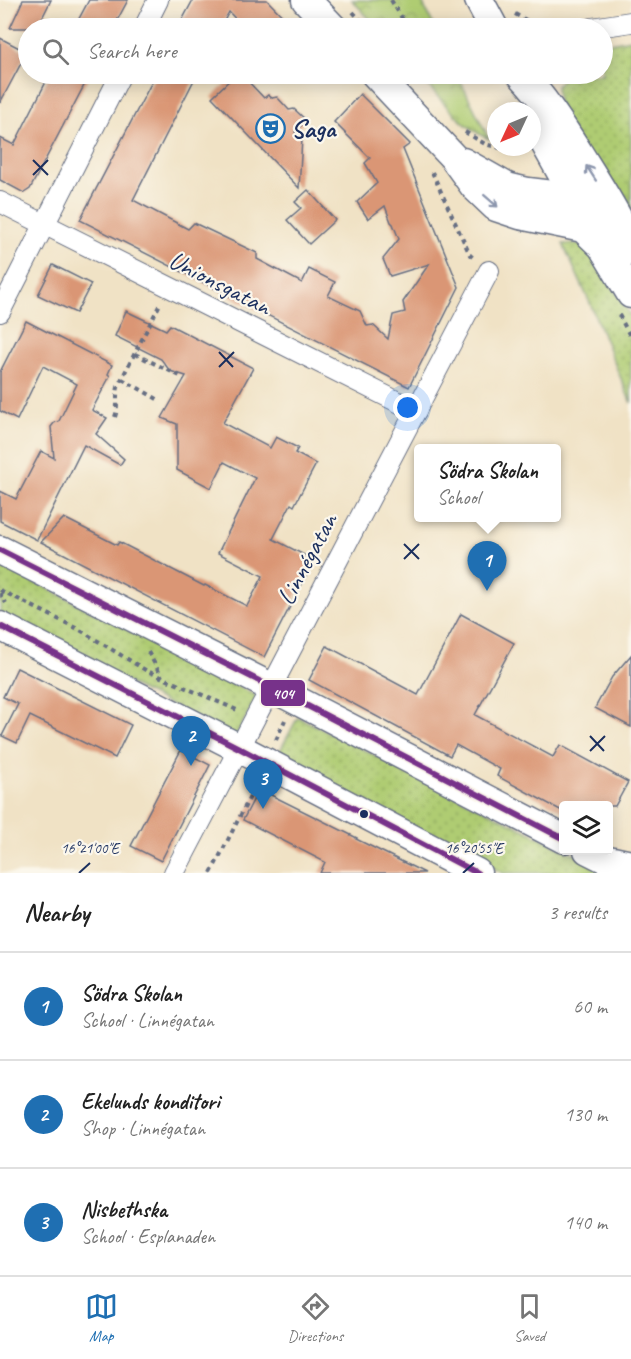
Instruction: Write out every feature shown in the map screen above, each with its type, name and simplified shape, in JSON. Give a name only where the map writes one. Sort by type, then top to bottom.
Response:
[{"type":"street","points":[[149,18],[158,0]]},
{"type":"street","points":[[306,0],[323,18]]},
{"type":"street","points":[[479,0],[489,18]]},
{"type":"street","points":[[613,25],[631,22]]},
{"type":"street","points":[[0,312],[116,84]]},
{"type":"street","points":[[382,84],[442,164],[474,186],[496,207],[520,215],[583,228],[602,246]]},
{"type":"street","points":[[517,84],[523,102]]},
{"type":"street","points":[[530,84],[565,131],[606,196],[631,242]]},
{"type":"street","points":[[541,137],[631,294]]},
{"type":"street","points":[[442,164],[486,174],[507,187],[553,195],[595,208],[615,228],[631,250]]},
{"type":"street","name":"Unionsgatan","points":[[0,202],[416,411]]},
{"type":"street","name":"Linnégatan","points":[[174,873],[489,271]]},
{"type":"street","points":[[0,550],[559,836]]},
{"type":"street","points":[[0,626],[477,873]]},
{"type":"street","points":[[598,855],[608,860],[631,865]]},
{"type":"path","points":[[391,0],[402,18]]},
{"type":"path","points":[[420,84],[428,92]]},
{"type":"path","points":[[458,125],[466,133],[487,144]]},
{"type":"path","points":[[442,164],[470,255],[489,271]]},
{"type":"path","points":[[115,417],[117,390],[169,287]]},
{"type":"path","points":[[135,354],[180,376]]},
{"type":"path","points":[[122,380],[161,401]]},
{"type":"path","points":[[0,590],[80,630],[147,671],[255,718]]},
{"type":"path","points":[[140,621],[138,634],[169,686]]},
{"type":"green space","points":[[352,0],[421,0],[430,18],[369,18]]},
{"type":"green space","points":[[631,39],[631,224],[560,113],[556,87],[558,84],[613,84],[613,42]]},
{"type":"green space","points":[[427,84],[462,84],[487,138],[459,119]]},
{"type":"green space","points":[[563,244],[585,244],[631,316],[631,403],[589,301]]},
{"type":"green space","points":[[0,564],[257,696],[235,738],[0,618]]},
{"type":"green space","points":[[298,717],[559,847],[559,855],[577,855],[611,870],[631,873],[503,873],[275,760]]},
{"type":"building","points":[[23,0],[51,0],[42,18],[18,18],[18,28],[10,28]]},
{"type":"building","points":[[89,0],[128,0],[118,18],[79,18]]},
{"type":"building","points":[[193,0],[267,0],[284,18],[235,18],[229,12],[226,18],[183,18]]},
{"type":"building","points":[[0,38],[18,47],[18,69],[0,103]]},
{"type":"building","points":[[45,84],[85,84],[30,189],[24,193],[0,180],[0,138],[14,145]]},
{"type":"building","points":[[151,84],[192,84],[133,200],[188,229],[194,223],[257,253],[257,259],[302,283],[309,269],[335,282],[328,296],[360,311],[367,326],[373,325],[388,339],[393,315],[405,312],[403,302],[429,264],[390,276],[383,259],[399,239],[385,206],[368,219],[357,202],[377,183],[365,163],[370,158],[334,122],[360,94],[410,144],[403,149],[459,287],[409,387],[80,220]]},
{"type":"building","name":"Saga","points":[[226,84],[251,84],[264,98],[268,95],[272,98],[277,97],[289,110],[294,109],[306,120],[295,132],[302,139],[299,188],[212,97]]},
{"type":"building","points":[[308,190],[335,220],[309,244],[287,220],[301,208],[295,202]]},
{"type":"building","points":[[53,265],[91,284],[76,313],[38,295]]},
{"type":"building","points":[[126,311],[166,330],[170,325],[253,368],[223,423],[270,448],[276,437],[298,448],[295,453],[316,464],[294,506],[291,504],[273,539],[314,560],[264,657],[41,542],[64,518],[117,545],[119,542],[247,606],[263,576],[218,553],[255,478],[224,462],[211,488],[177,470],[177,424],[162,418],[186,376],[170,371],[161,359],[115,336]]},
{"type":"building","points":[[26,321],[112,365],[108,374],[110,376],[92,410],[107,418],[96,434],[124,459],[120,465],[84,445],[37,540],[0,521],[0,491],[16,499],[41,451],[54,458],[51,427],[59,421],[77,384],[43,366],[17,420],[0,411],[0,372]]},
{"type":"building","points":[[461,614],[514,643],[475,715],[553,757],[560,745],[628,782],[615,806],[613,806],[613,801],[559,801],[559,809],[497,776],[500,769],[456,745],[450,756],[309,680],[327,646],[418,695]]},
{"type":"building","points":[[631,655],[631,727],[595,708],[612,677]]},
{"type":"building","points":[[17,668],[131,725],[115,758],[30,716],[17,743],[2,736],[18,704],[3,697]]},
{"type":"building","points":[[181,750],[210,765],[161,861],[131,846]]},
{"type":"building","points":[[259,789],[425,873],[320,873],[325,862],[243,820]]},
{"type":"transit line","name":"404","points":[[0,550],[559,836]]},
{"type":"transit line","name":"404","points":[[0,626],[477,873]]},
{"type":"place","name":"Saga","points":[[270,128]]},
{"type":"place","name":"Södra Skolan","points":[[487,591]]},
{"type":"place","name":"Ekelunds konditori","points":[[191,766]]},
{"type":"place","name":"Nisbethska","points":[[263,809]]}]
